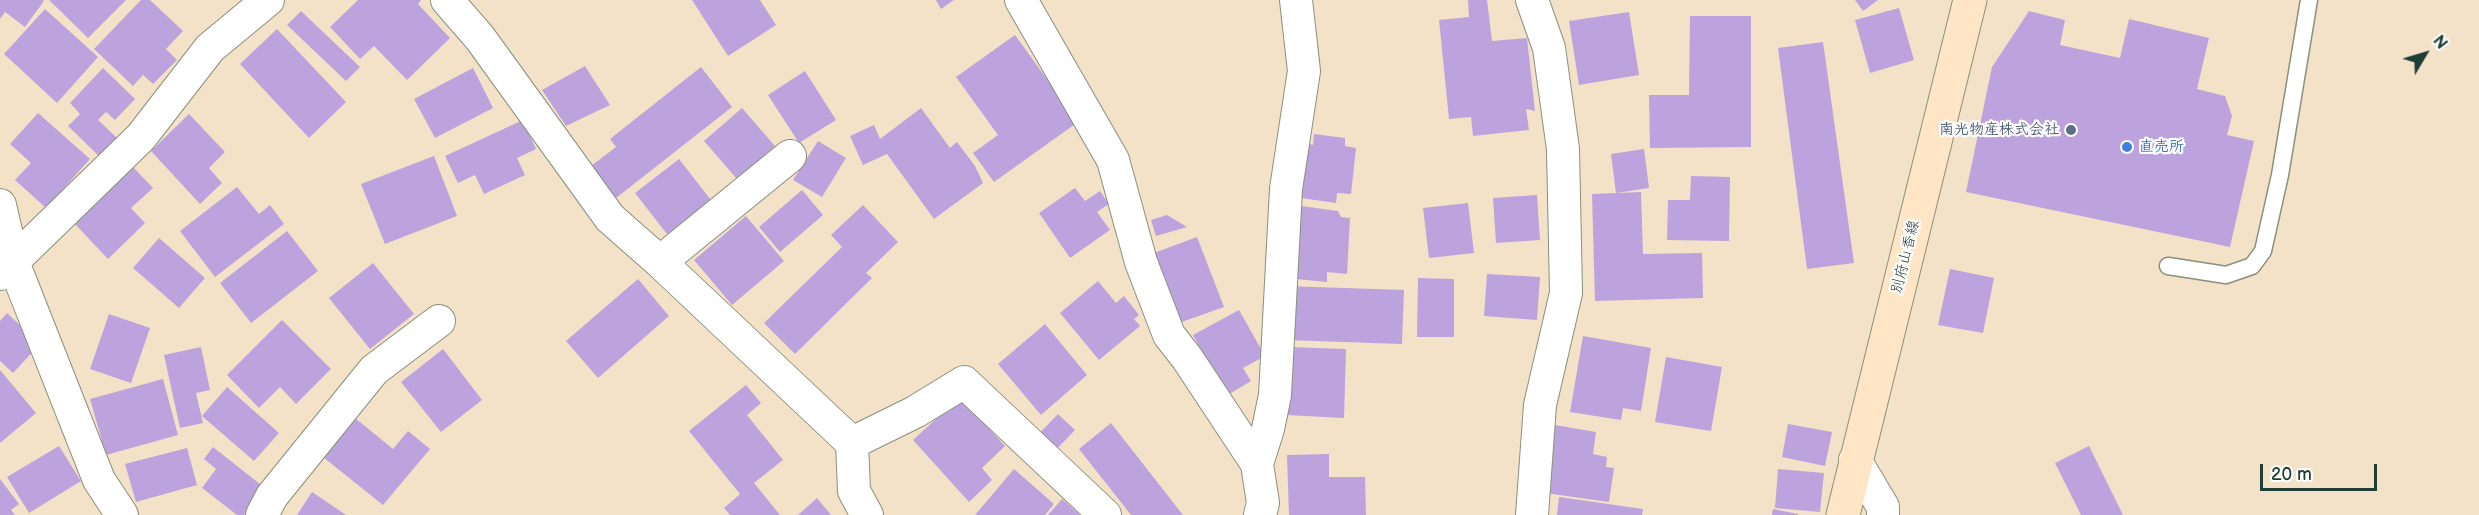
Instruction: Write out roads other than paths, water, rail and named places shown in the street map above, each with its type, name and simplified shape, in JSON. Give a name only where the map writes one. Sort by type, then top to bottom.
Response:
[{"type":"main road","name":"別府山香線","points":[[1843,515],[1970,0]]},
{"type":"street","points":[[7,268],[141,137],[210,48],[268,0]]},
{"type":"street","points":[[447,0],[480,38],[610,218],[660,262],[852,443],[854,491],[867,515]]},
{"type":"street","points":[[1021,0],[1113,160],[1141,262],[1169,335],[1187,358],[1257,464],[1263,503],[1260,515]]},
{"type":"street","points":[[1257,464],[1268,429],[1275,395],[1286,189],[1304,71],[1296,0]]},
{"type":"street","points":[[1532,0],[1549,48],[1563,149],[1566,293],[1540,405],[1532,515]]},
{"type":"street","points":[[660,262],[790,156]]},
{"type":"street","points":[[0,205],[7,268],[99,480],[122,515]]},
{"type":"street","points":[[262,515],[272,496],[374,370],[439,321]]},
{"type":"street","points":[[852,443],[915,412],[964,382],[1105,515]]},
{"type":"street","points":[[1856,460],[1883,507],[1883,515]]},
{"type":"lane","points":[[2168,266],[2226,275],[2252,266],[2263,251],[2280,175],[2309,0]]},
{"type":"place","name":"南光物産株式会社","points":[[2071,130]]},
{"type":"place","name":"直売所","points":[[2127,147]]}]
